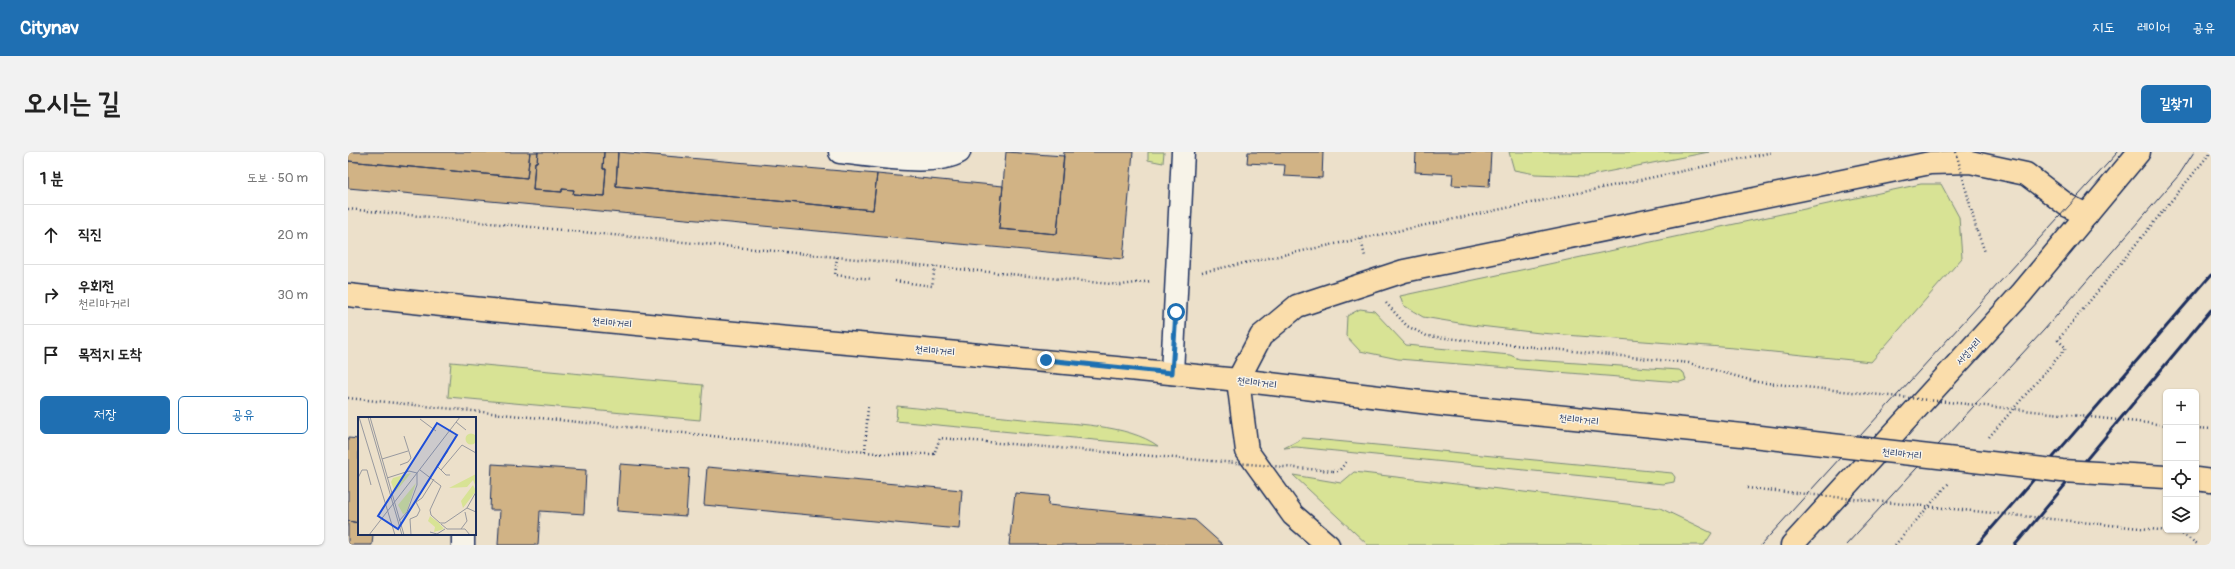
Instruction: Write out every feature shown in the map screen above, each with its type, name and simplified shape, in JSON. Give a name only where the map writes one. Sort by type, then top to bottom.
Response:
[{"type":"main road","name":"서성거리","points":[[1792,545],[2021,294],[2139,152]]},
{"type":"main road","points":[[1328,545],[1293,515],[1247,451],[1238,380],[1261,336],[1298,306],[1404,271],[1930,163],[1970,162],[2026,174],[2068,206],[2087,215]]},
{"type":"main road","name":"천리마거리","points":[[348,295],[512,313],[1172,373],[1446,405],[1752,436],[2062,471],[2163,477]]},
{"type":"main road","points":[[2199,479],[2211,481]]},
{"type":"street","points":[[840,152],[934,160],[953,156],[959,152]]},
{"type":"street","points":[[1172,373],[1178,277],[1183,152]]},
{"type":"path","points":[[348,209],[1121,285],[1178,277],[1773,152]]},
{"type":"path","points":[[1956,152],[1977,231],[1985,252]]},
{"type":"path","points":[[2059,355],[2066,348],[2058,340],[2211,152]]},
{"type":"path","points":[[1361,239],[1371,282],[1389,308],[1407,326],[1427,336],[1689,363],[1757,382],[2163,425]]},
{"type":"path","points":[[837,257],[835,275],[872,279]]},
{"type":"path","points":[[896,281],[932,286],[935,267]]},
{"type":"path","points":[[348,398],[865,452],[934,454],[940,438],[1333,472],[1339,471],[1346,462]]},
{"type":"path","points":[[865,452],[868,406]]},
{"type":"path","points":[[2199,428],[2211,429]]},
{"type":"path","points":[[1747,488],[2179,532],[2199,545]]},
{"type":"green space","points":[[1148,152],[1164,152],[1163,163],[1148,160]]},
{"type":"green space","points":[[1509,152],[1709,152],[1586,176],[1535,174],[1514,170]]},
{"type":"green space","points":[[1921,184],[1941,184],[1959,217],[1962,258],[1871,362],[1734,348],[1540,333],[1471,325],[1423,317],[1403,305],[1400,296]]},
{"type":"green space","points":[[1360,309],[1374,311],[1406,345],[1510,355],[1519,359],[1679,370],[1684,373],[1686,380],[1680,382],[1398,359],[1360,351],[1346,336],[1347,316]]},
{"type":"green space","points":[[451,362],[703,385],[700,420],[448,397]]},
{"type":"green space","points":[[897,406],[1098,426],[1131,433],[1158,446],[896,421]]},
{"type":"green space","points":[[1303,438],[1672,473],[1675,477],[1674,482],[1663,484],[1296,447],[1284,448]]},
{"type":"green space","points":[[1354,472],[1660,508],[1712,533],[1704,545],[1368,545],[1293,475],[1341,483]]},
{"type":"building","points":[[348,152],[530,152],[527,178],[348,161]]},
{"type":"building","points":[[530,152],[538,152],[537,162],[535,162],[533,190],[562,192],[562,189],[574,190],[573,194],[604,196],[606,169],[603,169],[604,152],[618,152],[616,186],[873,210],[877,174],[1003,186],[999,229],[1057,234],[1064,152],[1133,152],[1123,259],[348,188],[348,161],[527,178]]},
{"type":"building","points":[[538,152],[604,152],[603,169],[606,169],[604,196],[573,194],[574,190],[562,189],[562,192],[533,190],[535,162],[537,162]]},
{"type":"building","points":[[618,152],[877,174],[873,210],[616,186]]},
{"type":"building","points":[[1006,152],[1064,156],[1057,234],[999,229]]},
{"type":"building","points":[[1248,152],[1323,152],[1322,178],[1284,176],[1285,165],[1247,163]]},
{"type":"building","points":[[1416,152],[1491,152],[1489,187],[1452,185],[1453,174],[1415,172]]},
{"type":"building","points":[[348,438],[358,439],[358,523],[348,521]]},
{"type":"building","points":[[492,464],[586,470],[584,514],[540,511],[538,545],[498,545],[500,510],[490,510]]},
{"type":"building","points":[[620,464],[689,469],[686,516],[617,511]]},
{"type":"building","points":[[707,467],[962,490],[959,529],[704,505]]},
{"type":"building","points":[[1015,493],[1049,496],[1048,505],[1195,520],[1223,545],[1009,545]]},
{"type":"building","points":[[348,521],[358,523],[358,535],[373,535],[372,545],[348,545]]},
{"type":"tram line","points":[[1761,545],[2118,152]]},
{"type":"tram line","points":[[1846,545],[2044,330],[2179,175],[2194,152]]},
{"type":"railway","points":[[1977,545],[2211,275]]},
{"type":"railway","points":[[2015,545],[2211,310]]},
{"type":"route","points":[[1046,360],[1172,373],[1176,312]]}]
